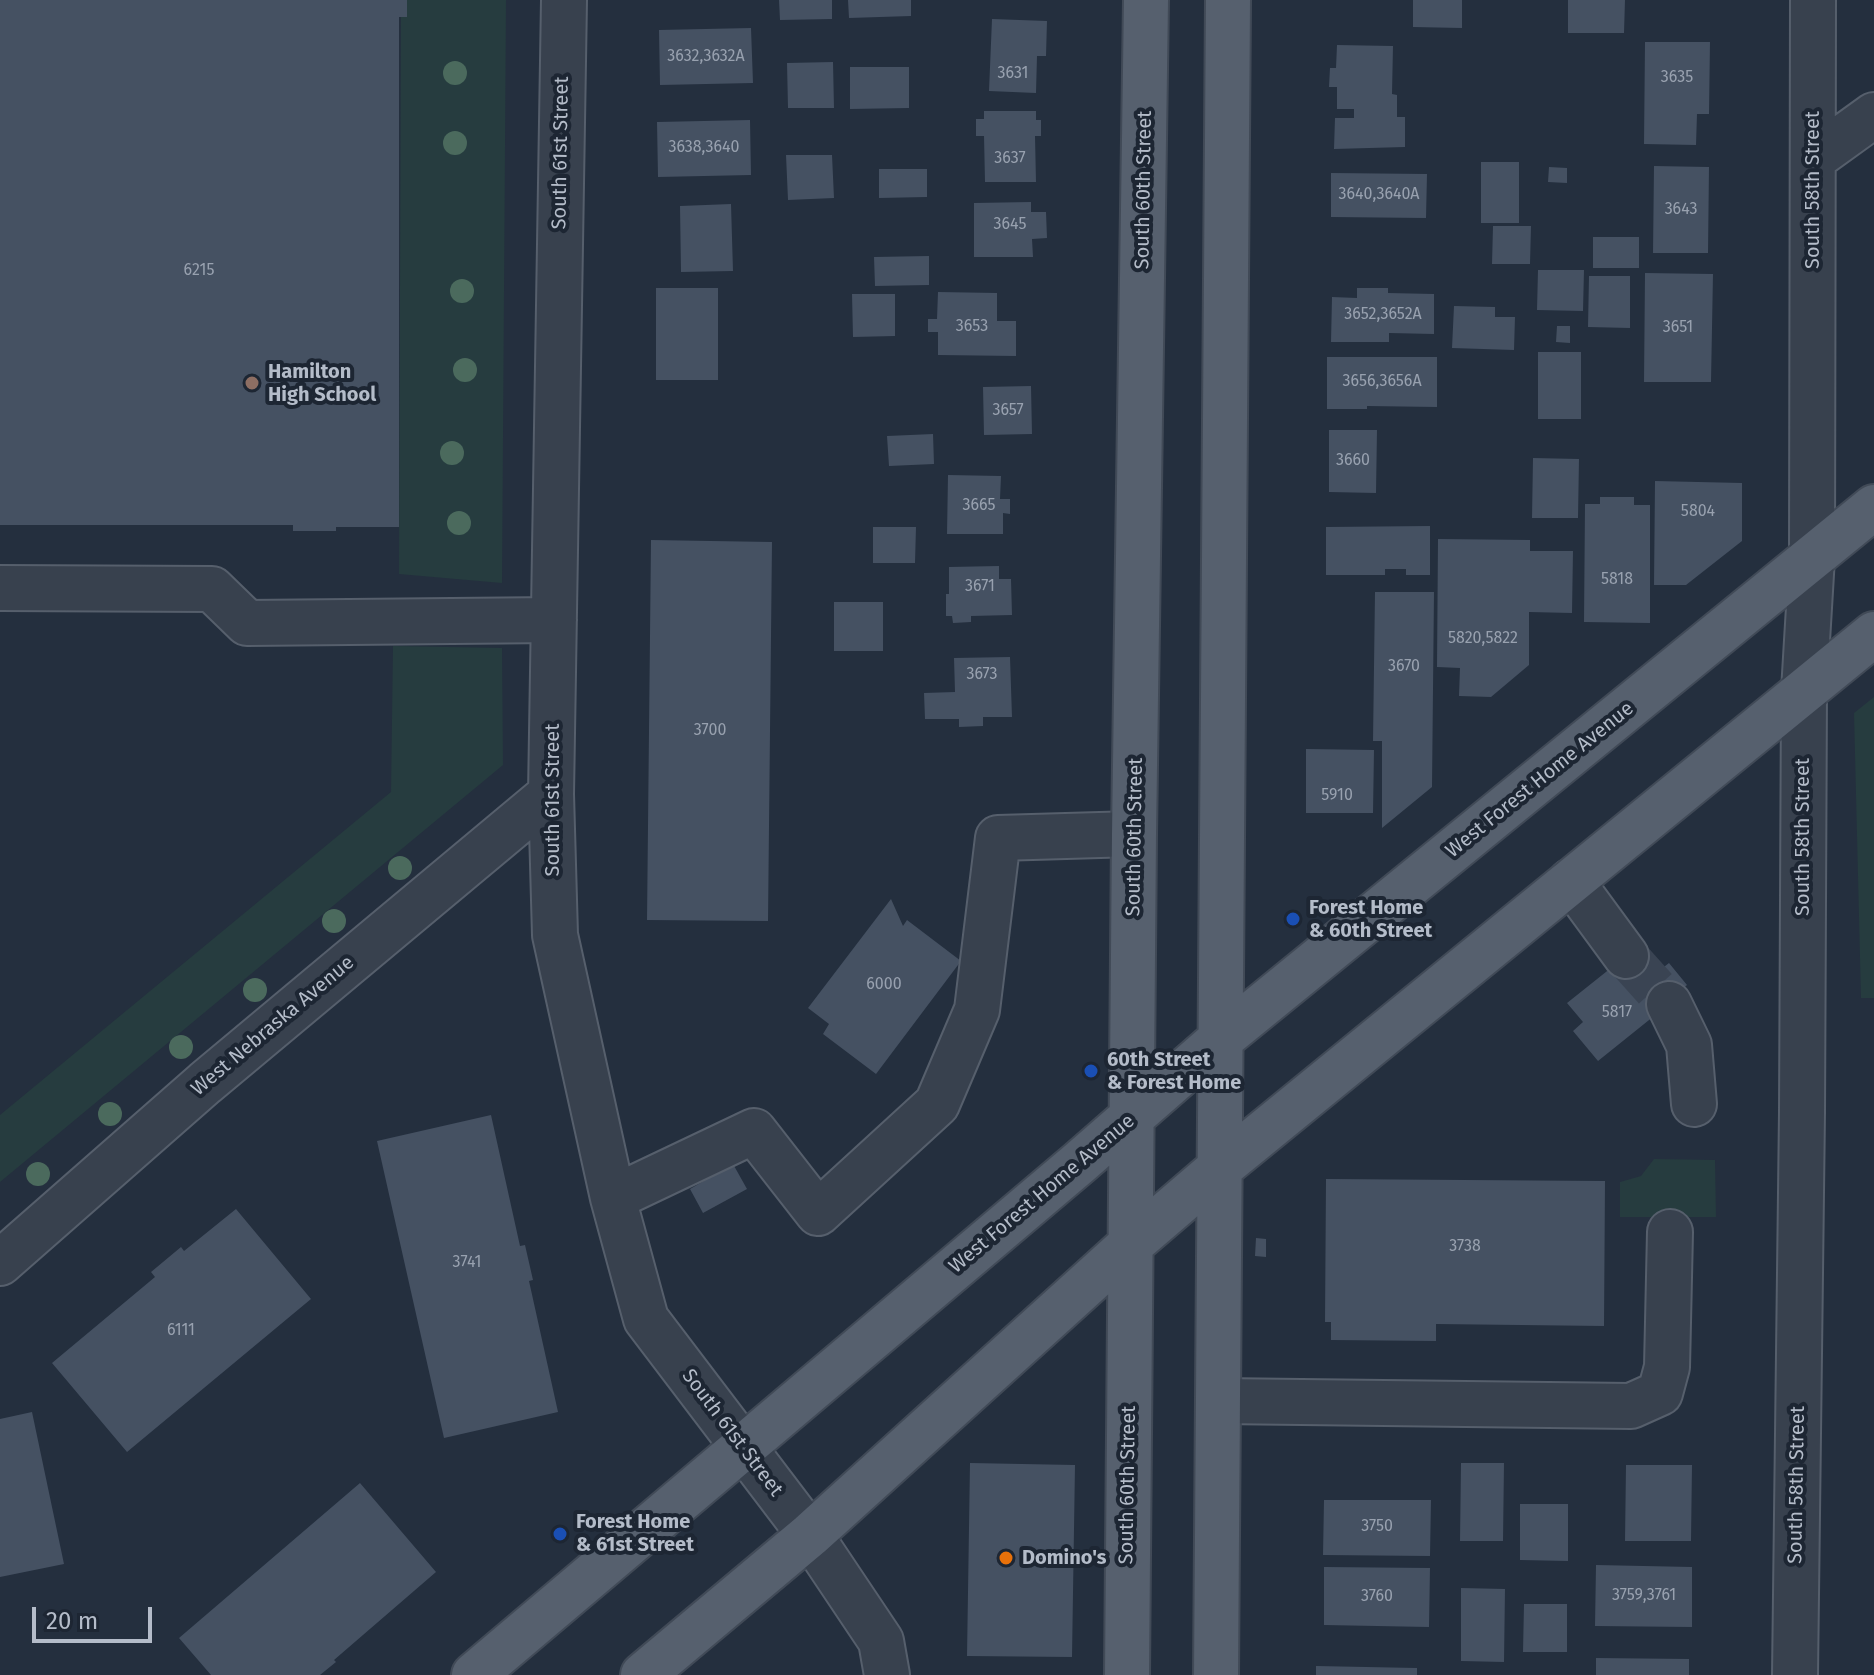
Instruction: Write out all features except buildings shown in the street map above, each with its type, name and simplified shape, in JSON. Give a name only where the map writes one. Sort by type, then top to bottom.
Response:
[{"type":"main road","name":"South 60th Street","points":[[1127,1675],[1134,834],[1146,0]]},
{"type":"main road","points":[[1216,1675],[1228,0]]},
{"type":"main road","name":"West Forest Home Avenue","points":[[474,1675],[1221,1039],[1874,507]]},
{"type":"main road","points":[[643,1675],[810,1535],[1130,1245],[1221,1167],[1874,634]]},
{"type":"street","name":"South 61st Street","points":[[564,0],[551,794],[555,935],[613,1198],[646,1319],[810,1535],[881,1641],[887,1675]]},
{"type":"street","name":"South 58th Street","points":[[1795,1675],[1804,691],[1812,557],[1813,0]]},
{"type":"street","points":[[1813,159],[1874,115]]},
{"type":"street","points":[[0,588],[212,589],[247,623],[554,620]]},
{"type":"street","name":"West Nebraska Avenue","points":[[0,1263],[205,1083],[551,794]]},
{"type":"street","points":[[613,1198],[754,1131],[818,1213],[937,1104],[977,1010],[998,838],[1134,834]]},
{"type":"street","points":[[1571,881],[1626,956]]},
{"type":"street","points":[[1669,1004],[1689,1045],[1694,1104]]},
{"type":"street","points":[[1219,1401],[1631,1406],[1660,1393],[1667,1367],[1670,1232]]},
{"type":"green space","points":[[401,0],[506,0],[502,583],[399,574]]},
{"type":"green space","points":[[393,646],[502,648],[503,765],[0,1182],[0,1115],[391,792]]},
{"type":"green space","points":[[1874,697],[1874,998],[1861,998],[1854,713]]},
{"type":"green space","points":[[1654,1159],[1715,1160],[1716,1217],[1620,1217],[1620,1182],[1641,1176]]},
{"type":"tunnel","points":[[1626,956],[1669,1004]]},
{"type":"place","name":"Hamilton High School","points":[[252,383]]},
{"type":"place","name":"Forest Home & 60th Street","points":[[1293,919]]},
{"type":"place","name":"60th Street & Forest Home","points":[[1091,1071]]},
{"type":"place","name":"Forest Home & 61st Street","points":[[560,1534]]},
{"type":"place","name":"Domino's","points":[[1006,1558]]}]
